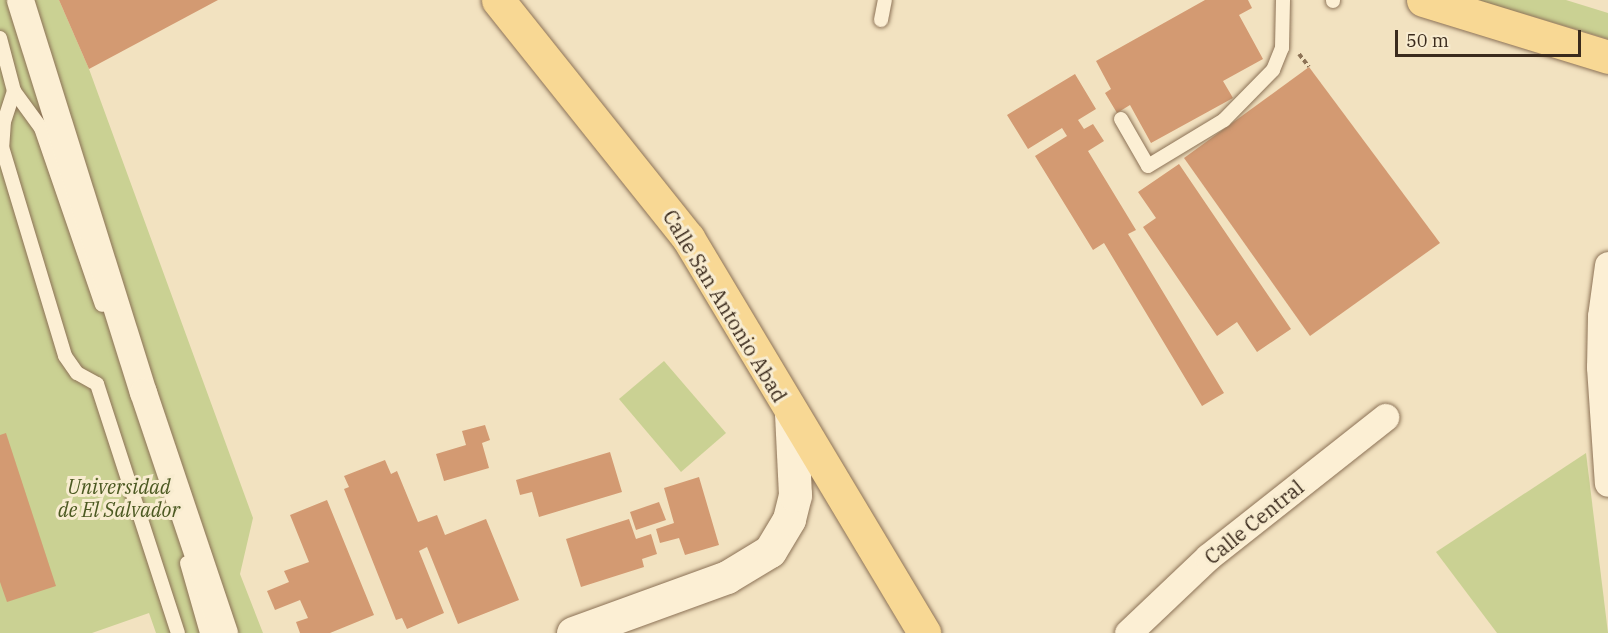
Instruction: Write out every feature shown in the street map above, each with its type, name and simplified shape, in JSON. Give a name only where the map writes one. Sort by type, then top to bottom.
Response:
[{"type":"main road","name":"Calle San Antonio Abad","points":[[498,0],[688,238],[791,414],[924,633]]},
{"type":"main road","points":[[1424,0],[1608,57]]},
{"type":"main road","points":[[576,633],[727,577],[770,551],[789,519],[795,495],[791,414]]},
{"type":"street","points":[[20,0],[143,392],[224,633]]},
{"type":"street","points":[[1608,265],[1601,316],[1600,367],[1608,483]]},
{"type":"street","name":"Calle Central","points":[[1128,633],[1208,557],[1385,417]]},
{"type":"lane","points":[[881,20],[885,0]]},
{"type":"lane","points":[[1121,119],[1148,166],[1224,120],[1273,70],[1282,48],[1283,0]]},
{"type":"lane","points":[[0,38],[4,69],[14,91],[41,128],[170,503],[207,633]]},
{"type":"lane","points":[[14,91],[4,121],[2,147],[65,356],[77,373],[97,384],[178,633]]},
{"type":"green space","name":"Universidad de El Salvador","points":[[0,0],[59,0],[89,69],[253,518],[240,574],[263,633],[156,633],[149,613],[92,633],[0,633]]},
{"type":"green space","points":[[1478,0],[1566,0],[1608,13],[1608,39]]},
{"type":"green space","points":[[664,361],[726,433],[681,472],[619,399]]},
{"type":"green space","points":[[1586,453],[1608,633],[1497,633],[1436,552]]},
{"type":"building","points":[[59,0],[218,0],[89,69]]},
{"type":"building","points":[[1205,0],[1248,0],[1252,8],[1239,15],[1263,59],[1223,81],[1233,98],[1151,143],[1130,105],[1117,113],[1105,93],[1111,89],[1096,61]]},
{"type":"building","points":[[1309,67],[1440,243],[1310,336],[1184,158]]},
{"type":"building","points":[[1075,74],[1096,109],[1078,120],[1084,129],[1093,124],[1104,141],[1088,151],[1136,230],[1128,234],[1224,393],[1202,406],[1104,243],[1093,250],[1035,156],[1067,136],[1062,128],[1028,149],[1007,115]]},
{"type":"building","points":[[1179,164],[1291,329],[1257,352],[1237,322],[1217,336],[1143,227],[1156,218],[1138,192]]},
{"type":"building","points":[[485,425],[490,440],[482,443],[489,468],[444,481],[436,454],[466,445],[462,431]]},
{"type":"building","points":[[6,433],[56,586],[7,602],[0,582],[0,435]]},
{"type":"building","points":[[610,452],[622,492],[539,517],[532,492],[520,495],[516,480]]},
{"type":"building","points":[[385,460],[391,474],[397,471],[418,522],[437,515],[445,535],[486,519],[519,600],[458,624],[427,547],[419,551],[444,613],[407,629],[402,618],[396,620],[344,489],[349,487],[344,476]]},
{"type":"building","points":[[699,477],[719,545],[685,555],[679,538],[660,543],[656,529],[674,523],[664,488]]},
{"type":"building","points":[[327,500],[374,615],[330,633],[300,633],[296,622],[308,618],[300,600],[275,610],[267,591],[289,582],[284,571],[309,562],[290,515]]},
{"type":"building","points":[[659,502],[666,520],[636,530],[630,512]]},
{"type":"building","points":[[629,519],[636,539],[651,534],[657,554],[642,559],[644,567],[581,587],[566,539]]}]
